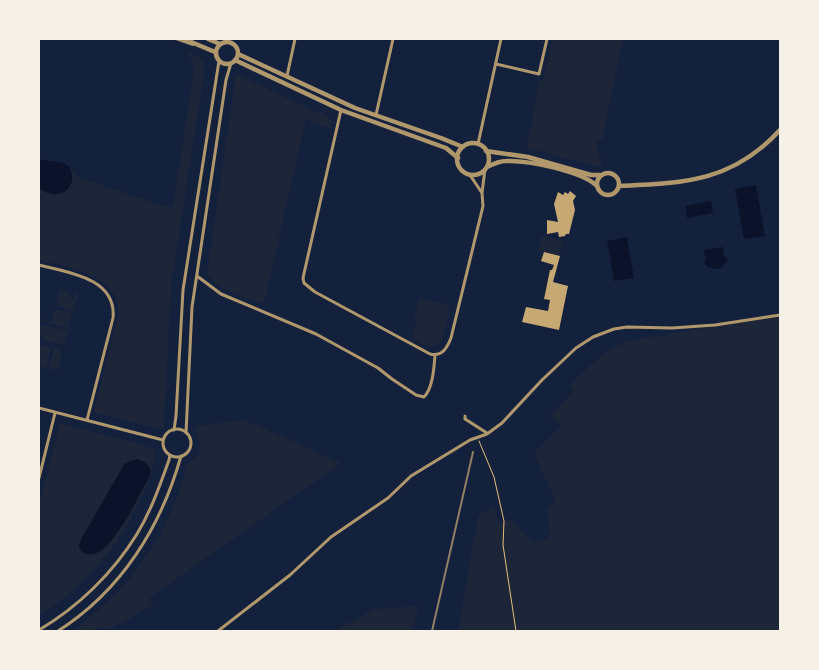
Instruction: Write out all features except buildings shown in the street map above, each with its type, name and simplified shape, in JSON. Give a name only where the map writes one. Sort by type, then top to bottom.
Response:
[{"type":"street","points":[[184,39],[216,52]]},
{"type":"street","points":[[58,631],[73,622],[98,600],[134,559],[163,509],[181,456],[190,448],[190,440],[186,433],[192,307],[226,80],[238,54],[238,50],[233,44],[226,42],[220,44],[208,39]]},
{"type":"street","points":[[287,76],[295,39]]},
{"type":"street","points":[[376,116],[393,39]]},
{"type":"street","points":[[478,144],[502,39]]},
{"type":"street","points":[[496,64],[539,74],[547,39]]},
{"type":"street","points":[[174,430],[183,290],[219,61],[216,52],[220,44]]},
{"type":"street","points":[[238,54],[336,100],[463,147],[478,144],[486,151],[528,157],[600,176]]},
{"type":"street","points":[[219,61],[224,64],[233,62],[341,110],[446,148],[458,158],[461,169],[470,175],[482,193]]},
{"type":"street","points":[[341,110],[303,278],[304,283],[315,292],[435,355],[442,353],[448,347],[451,338],[483,206],[482,193],[486,168]]},
{"type":"street","points":[[619,186],[670,183],[708,177],[747,159],[780,130]]},
{"type":"street","points":[[458,158],[463,147]]},
{"type":"street","points":[[470,175],[482,173],[486,168],[489,162],[486,151]]},
{"type":"street","points":[[486,168],[505,161],[526,162],[574,173],[590,179],[601,193],[610,195],[619,186],[618,180],[610,173],[600,176],[596,185]]},
{"type":"street","points":[[39,265],[79,275],[92,281],[108,294],[113,303],[113,318],[86,420]]},
{"type":"street","points":[[196,276],[221,294],[309,331],[378,368],[416,395],[424,396],[428,393],[435,355]]},
{"type":"street","points":[[218,631],[290,575],[331,537],[388,498],[411,476],[470,440],[487,434],[502,423],[542,380],[576,348],[593,337],[614,329],[627,327],[672,328],[714,325],[780,314]]},
{"type":"street","points":[[39,408],[163,440]]},
{"type":"street","points":[[39,478],[55,413]]},
{"type":"street","points":[[465,416],[465,419],[487,434]]},
{"type":"street","points":[[181,456],[170,455],[164,448],[163,440],[168,432],[174,430],[186,433]]},
{"type":"street","points":[[39,630],[65,613],[90,592],[112,569],[137,534],[153,504],[170,455]]},
{"type":"lane","points":[[176,39],[190,45],[199,45]]},
{"type":"path","points":[[478,438],[494,478],[504,521],[502,545],[516,631]]},
{"type":"shaded area","points":[[552,39],[623,39],[602,140],[598,140],[597,146],[602,165],[597,166],[527,148],[539,81],[543,81]]},
{"type":"shaded area","points":[[186,51],[201,59],[205,67],[171,286],[164,427],[162,429],[94,412],[118,315],[117,301],[111,290],[102,281],[91,275],[39,260],[39,188],[53,194],[72,173],[69,166],[78,177],[166,207],[173,206],[194,70],[192,61]]},
{"type":"shaded area","points":[[236,74],[312,110],[323,113],[332,120],[331,129],[306,119],[264,304],[225,289],[212,280],[207,273]]},
{"type":"shaded area","points":[[39,159],[69,166],[72,174],[70,187],[60,194],[46,192],[39,188]]},
{"type":"shaded area","points":[[756,185],[765,236],[744,239],[735,189]]},
{"type":"shaded area","points":[[711,201],[713,213],[687,218],[685,206]]},
{"type":"shaded area","points":[[542,236],[563,240],[559,255],[538,250]]},
{"type":"shaded area","points":[[627,237],[634,278],[614,281],[607,241]]},
{"type":"shaded area","points":[[723,247],[724,257],[727,257],[727,261],[721,268],[716,269],[707,266],[704,260],[706,260],[704,250]]},
{"type":"shaded area","points":[[60,289],[70,292],[69,297],[74,299],[76,291],[79,292],[73,311],[56,306]]},
{"type":"shaded area","points":[[419,298],[450,306],[442,342],[433,347],[419,343],[412,337],[416,325],[414,320]]},
{"type":"shaded area","points":[[55,309],[72,313],[68,328],[42,321],[43,319],[52,321]]},
{"type":"shaded area","points":[[780,316],[780,631],[458,631],[478,516],[493,506],[498,523],[511,520],[533,543],[550,537],[547,507],[556,502],[534,453],[561,426],[551,416],[573,391],[569,386],[600,357],[632,340],[668,336],[668,334]]},
{"type":"shaded area","points":[[41,324],[68,331],[64,345],[43,340],[44,335],[39,334]]},
{"type":"shaded area","points":[[41,345],[51,348],[46,368],[39,366],[39,348]]},
{"type":"shaded area","points":[[54,348],[61,350],[60,354],[62,355],[58,371],[49,368]]},
{"type":"shaded area","points":[[245,420],[341,463],[149,598],[153,604],[128,620],[104,631],[101,627],[92,631],[73,631],[111,599],[131,577],[161,534],[178,495],[187,466],[199,453],[200,444],[195,426]]},
{"type":"shaded area","points":[[60,423],[153,448],[156,454],[150,478],[140,501],[124,531],[104,559],[68,595],[39,616],[39,506]]},
{"type":"shaded area","points":[[137,459],[144,462],[150,468],[150,474],[123,525],[105,548],[96,554],[83,552],[79,546],[80,541],[125,463]]},
{"type":"shaded area","points":[[419,606],[412,631],[333,631],[375,609]]},
{"type":"railway","points":[[432,631],[473,452]]}]
